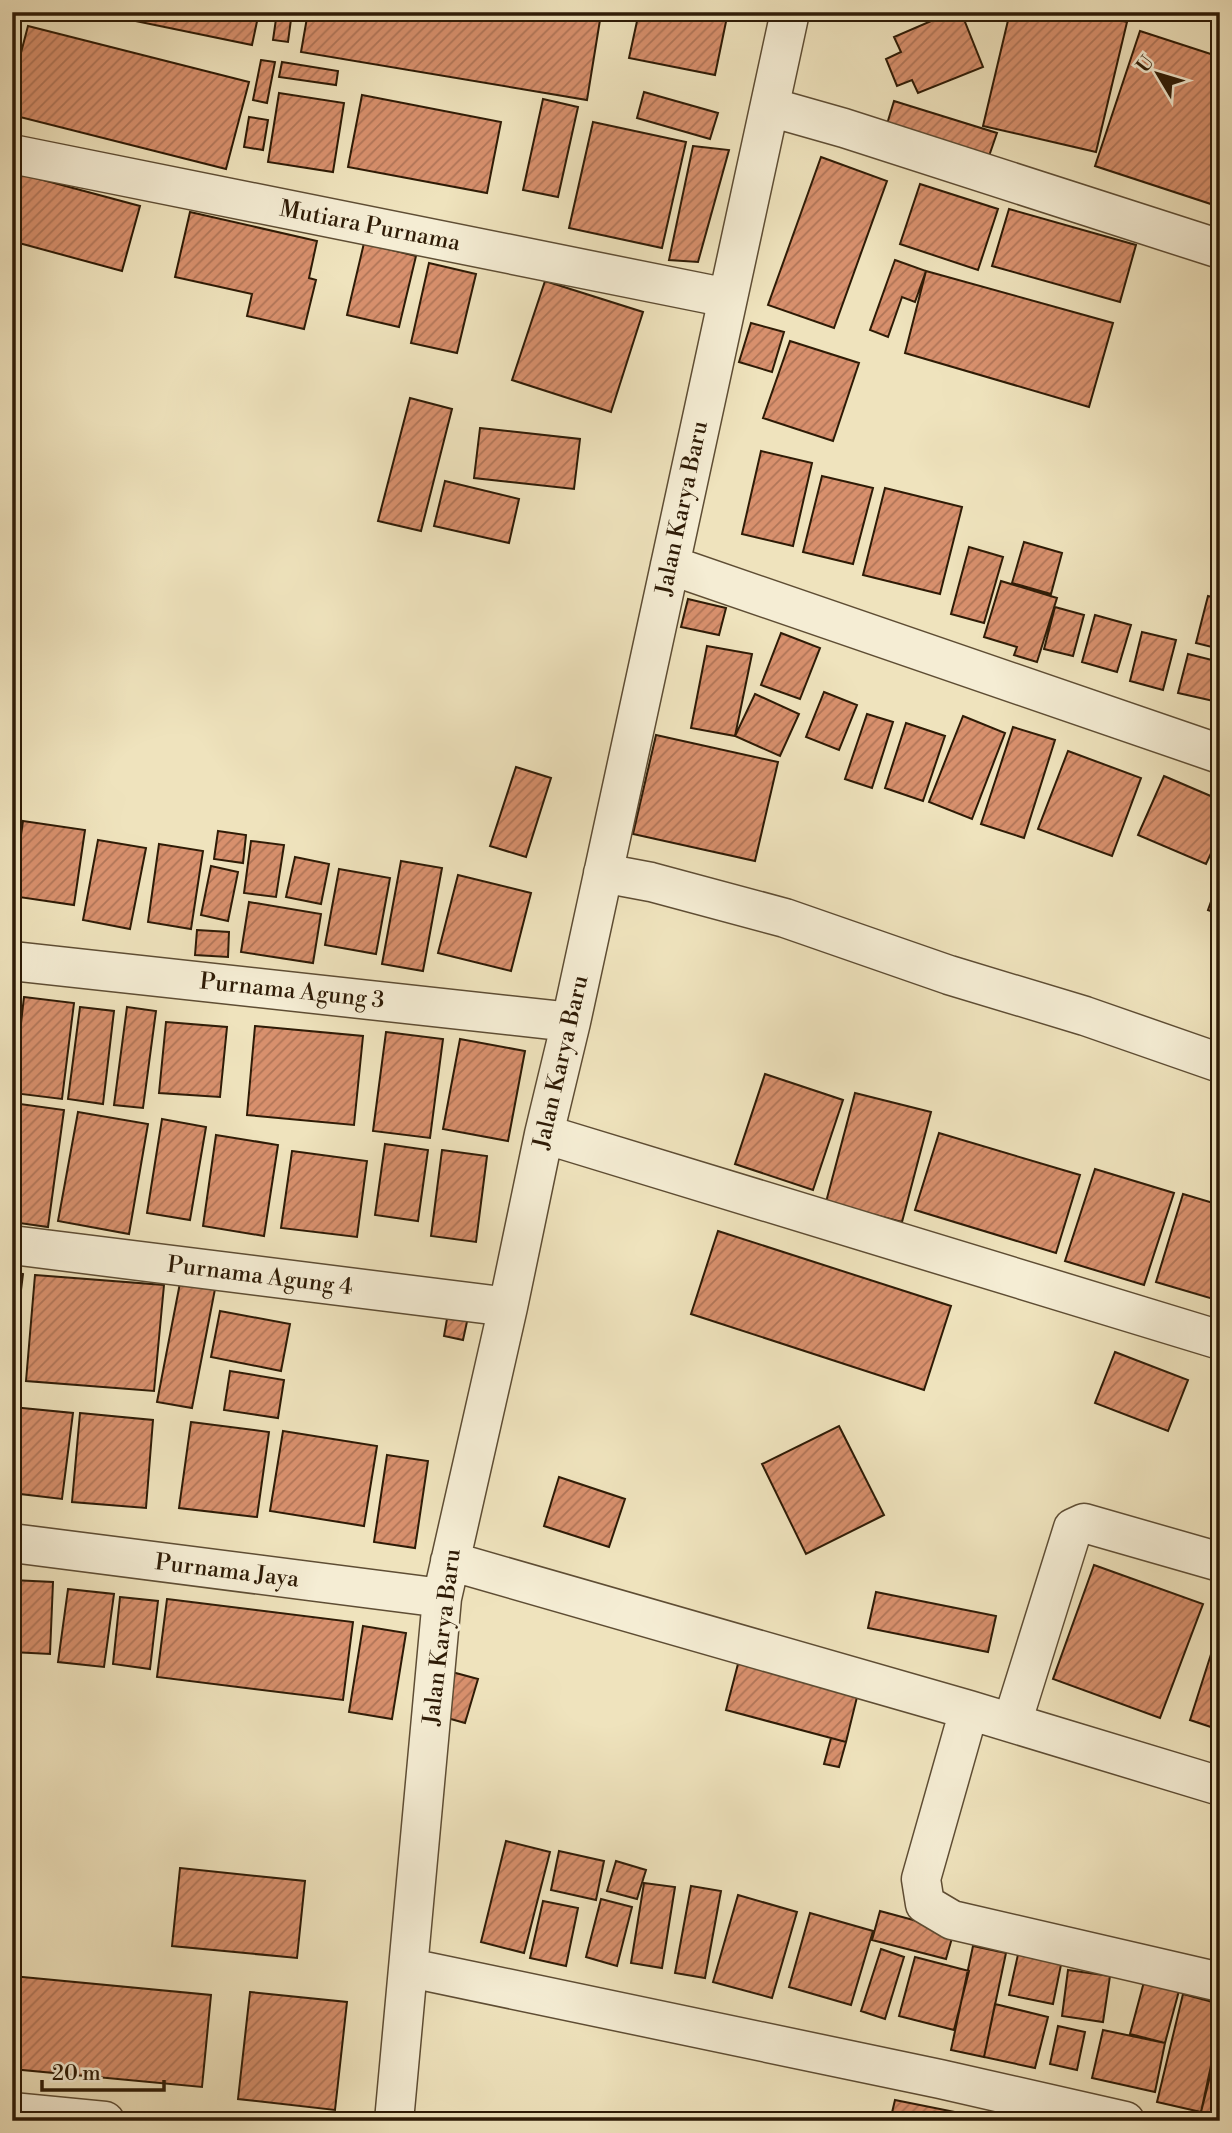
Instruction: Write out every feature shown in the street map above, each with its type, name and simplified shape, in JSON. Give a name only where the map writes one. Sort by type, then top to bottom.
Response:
[{"type":"street","name":"Jalan Karya Baru","points":[[394,2121],[443,1598],[604,873],[790,12]]},
{"type":"street","points":[[770,107],[844,128],[1220,249]]},
{"type":"street","name":"Mutiara Purnama","points":[[12,154],[727,298]]},
{"type":"street","points":[[670,565],[1220,754]]},
{"type":"street","points":[[604,873],[651,882],[785,918],[949,975],[1085,1016],[1220,1063]]},
{"type":"street","name":"Purnama Agung 3","points":[[12,961],[571,1022]]},
{"type":"street","points":[[544,1134],[1220,1340]]},
{"type":"street","name":"Purnama Agung 4","points":[[12,1245],[508,1307]]},
{"type":"street","points":[[1012,1723],[1073,1528],[1084,1523],[1220,1562]]},
{"type":"street","name":"Purnama Jaya","points":[[12,1543],[443,1598]]},
{"type":"street","points":[[450,1561],[969,1710],[1220,1786]]},
{"type":"street","points":[[969,1710],[921,1879],[925,1904],[952,1920],[1220,1982]]},
{"type":"street","points":[[410,1968],[940,2079],[1125,2121]]},
{"type":"street","points":[[12,2112],[105,2121]]},
{"type":"building","points":[[117,12],[259,12],[252,45],[116,17]]},
{"type":"building","points":[[277,12],[292,12],[288,42],[273,40]]},
{"type":"building","points":[[308,12],[555,12],[600,20],[587,100],[301,52]]},
{"type":"building","points":[[639,12],[728,12],[715,75],[629,58]]},
{"type":"building","points":[[952,12],[961,12],[983,67],[918,93],[912,80],[897,86],[886,59],[901,52],[894,37]]},
{"type":"building","points":[[1010,12],[1086,12],[1127,22],[1096,152],[983,126]]},
{"type":"building","points":[[28,26],[249,82],[226,169],[12,115],[12,87]]},
{"type":"building","points":[[1140,31],[1220,57],[1220,207],[1095,166]]},
{"type":"building","points":[[261,60],[275,62],[267,103],[253,100]]},
{"type":"building","points":[[282,62],[338,71],[336,85],[279,77]]},
{"type":"building","points":[[644,92],[718,113],[710,139],[637,118]]},
{"type":"building","points":[[279,93],[344,103],[333,172],[268,162]]},
{"type":"building","points":[[362,95],[501,122],[487,193],[348,167]]},
{"type":"building","points":[[543,99],[578,107],[558,197],[523,190]]},
{"type":"building","points":[[894,101],[997,133],[989,156],[887,124]]},
{"type":"building","points":[[249,117],[268,120],[263,150],[244,147]]},
{"type":"building","points":[[593,122],[686,142],[662,248],[569,228]]},
{"type":"building","points":[[693,146],[729,150],[698,262],[669,260]]},
{"type":"building","points":[[821,157],[887,181],[834,328],[768,305]]},
{"type":"building","points":[[17,173],[140,206],[122,271],[19,243],[12,266],[12,188]]},
{"type":"building","points":[[920,184],[998,209],[978,270],[900,244]]},
{"type":"building","points":[[1009,209],[1136,245],[1120,302],[992,266]]},
{"type":"building","points":[[190,212],[317,241],[309,278],[316,280],[304,329],[247,316],[252,294],[175,277]]},
{"type":"building","points":[[364,243],[416,256],[399,327],[347,315]]},
{"type":"building","points":[[895,260],[926,271],[915,302],[902,297],[888,337],[870,330]]},
{"type":"building","points":[[429,263],[476,274],[457,353],[411,343]]},
{"type":"building","points":[[926,271],[1113,323],[1089,407],[905,353]]},
{"type":"building","points":[[545,281],[643,312],[611,412],[512,380]]},
{"type":"building","points":[[751,323],[784,332],[772,372],[739,362]]},
{"type":"building","points":[[790,341],[859,363],[833,441],[763,418]]},
{"type":"building","points":[[410,398],[452,409],[421,531],[378,521]]},
{"type":"building","points":[[480,428],[580,439],[574,489],[474,478]]},
{"type":"building","points":[[761,451],[812,463],[793,546],[742,534]]},
{"type":"building","points":[[822,476],[873,488],[853,564],[803,552]]},
{"type":"building","points":[[445,481],[519,499],[509,543],[434,526]]},
{"type":"building","points":[[885,488],[962,507],[940,594],[863,575]]},
{"type":"building","points":[[1024,542],[1062,553],[1051,594],[1012,583]]},
{"type":"building","points":[[969,547],[1003,557],[984,623],[951,614]]},
{"type":"building","points":[[1001,581],[1057,598],[1037,662],[1014,655],[1017,647],[984,637]]},
{"type":"building","points":[[1208,596],[1220,599],[1220,649],[1196,643]]},
{"type":"building","points":[[688,599],[726,608],[719,635],[681,627]]},
{"type":"building","points":[[1055,607],[1084,615],[1073,656],[1044,649]]},
{"type":"building","points":[[1095,615],[1131,625],[1117,672],[1082,662]]},
{"type":"building","points":[[1142,632],[1176,640],[1163,690],[1130,681]]},
{"type":"building","points":[[781,633],[820,648],[800,699],[761,685]]},
{"type":"building","points":[[707,646],[752,654],[735,736],[691,728]]},
{"type":"building","points":[[1188,654],[1220,662],[1218,702],[1178,693]]},
{"type":"building","points":[[824,692],[857,705],[839,750],[806,737]]},
{"type":"building","points":[[755,694],[799,714],[780,756],[735,736]]},
{"type":"building","points":[[867,714],[893,722],[872,788],[845,779]]},
{"type":"building","points":[[963,716],[1005,733],[972,819],[929,802]]},
{"type":"building","points":[[906,723],[945,736],[923,801],[885,788]]},
{"type":"building","points":[[1013,727],[1055,740],[1024,838],[981,824]]},
{"type":"building","points":[[656,735],[778,762],[755,861],[633,834]]},
{"type":"building","points":[[1068,751],[1141,778],[1112,856],[1038,829]]},
{"type":"building","points":[[516,767],[551,778],[526,857],[490,846]]},
{"type":"building","points":[[1164,776],[1220,800],[1220,834],[1206,864],[1138,835]]},
{"type":"building","points":[[23,821],[85,830],[74,905],[12,896]]},
{"type":"building","points":[[218,831],[246,835],[243,863],[214,859]]},
{"type":"building","points":[[98,840],[146,848],[130,929],[83,920]]},
{"type":"building","points":[[251,841],[284,845],[276,897],[244,893]]},
{"type":"building","points":[[159,844],[203,851],[191,929],[148,922]]},
{"type":"building","points":[[295,857],[329,864],[321,904],[286,897]]},
{"type":"building","points":[[401,861],[442,868],[423,971],[382,964]]},
{"type":"building","points":[[211,866],[238,872],[228,921],[201,915]]},
{"type":"building","points":[[339,869],[390,878],[376,954],[325,945]]},
{"type":"building","points":[[458,875],[531,893],[511,971],[438,953]]},
{"type":"building","points":[[1220,876],[1220,914],[1208,910]]},
{"type":"building","points":[[249,902],[321,914],[313,963],[241,952]]},
{"type":"building","points":[[197,930],[229,932],[228,957],[195,955]]},
{"type":"building","points":[[24,997],[74,1003],[62,1099],[13,1093]]},
{"type":"building","points":[[80,1007],[114,1011],[103,1104],[68,1099]]},
{"type":"building","points":[[127,1007],[156,1011],[143,1108],[114,1105]]},
{"type":"building","points":[[166,1022],[227,1027],[220,1097],[159,1093]]},
{"type":"building","points":[[255,1026],[363,1036],[354,1125],[247,1115]]},
{"type":"building","points":[[386,1032],[443,1039],[430,1138],[373,1131]]},
{"type":"building","points":[[460,1039],[525,1051],[508,1141],[443,1129]]},
{"type":"building","points":[[765,1074],[843,1100],[813,1190],[735,1164]]},
{"type":"building","points":[[855,1093],[931,1112],[902,1222],[826,1202]]},
{"type":"building","points":[[20,1104],[64,1110],[48,1227],[12,1222],[12,1162]]},
{"type":"building","points":[[78,1112],[148,1124],[129,1234],[58,1221]]},
{"type":"building","points":[[162,1119],[206,1127],[190,1220],[147,1213]]},
{"type":"building","points":[[939,1133],[1080,1175],[1056,1253],[915,1210]]},
{"type":"building","points":[[216,1135],[278,1145],[264,1236],[203,1226]]},
{"type":"building","points":[[385,1144],[428,1150],[418,1221],[375,1215]]},
{"type":"building","points":[[442,1150],[487,1156],[476,1242],[431,1236]]},
{"type":"building","points":[[292,1151],[367,1161],[357,1237],[281,1228]]},
{"type":"building","points":[[1095,1169],[1174,1193],[1144,1285],[1065,1261]]},
{"type":"building","points":[[1183,1194],[1220,1205],[1220,1301],[1156,1282]]},
{"type":"building","points":[[718,1231],[951,1306],[924,1390],[691,1314]]},
{"type":"building","points":[[12,1272],[23,1274],[12,1362]]},
{"type":"building","points":[[35,1275],[164,1285],[154,1391],[26,1381]]},
{"type":"building","points":[[180,1283],[215,1289],[192,1408],[157,1402]]},
{"type":"building","points":[[220,1311],[290,1324],[281,1371],[211,1357]]},
{"type":"building","points":[[448,1313],[468,1317],[463,1340],[444,1336]]},
{"type":"building","points":[[1115,1352],[1188,1380],[1168,1431],[1095,1403]]},
{"type":"building","points":[[230,1371],[284,1380],[278,1418],[224,1410]]},
{"type":"building","points":[[12,1407],[73,1413],[62,1499],[12,1493]]},
{"type":"building","points":[[80,1413],[153,1420],[146,1508],[72,1502]]},
{"type":"building","points":[[191,1422],[269,1432],[257,1517],[179,1508]]},
{"type":"building","points":[[839,1426],[884,1515],[806,1554],[762,1464]]},
{"type":"building","points":[[283,1431],[377,1446],[364,1526],[270,1511]]},
{"type":"building","points":[[387,1455],[428,1461],[415,1548],[374,1542]]},
{"type":"building","points":[[559,1477],[625,1499],[609,1547],[544,1526]]},
{"type":"building","points":[[1094,1565],[1203,1604],[1160,1718],[1053,1679]]},
{"type":"building","points":[[12,1580],[53,1582],[50,1654],[12,1652]]},
{"type":"building","points":[[68,1589],[114,1594],[104,1667],[58,1662]]},
{"type":"building","points":[[876,1592],[996,1616],[988,1652],[868,1628]]},
{"type":"building","points":[[120,1597],[158,1601],[150,1669],[113,1664]]},
{"type":"building","points":[[167,1599],[353,1622],[343,1700],[157,1677]]},
{"type":"building","points":[[363,1626],[406,1633],[392,1719],[349,1712]]},
{"type":"building","points":[[1220,1626],[1220,1730],[1190,1720]]},
{"type":"building","points":[[739,1660],[858,1693],[846,1742],[726,1710]]},
{"type":"building","points":[[452,1672],[478,1679],[465,1723],[440,1716]]},
{"type":"building","points":[[831,1738],[846,1742],[839,1767],[824,1764]]},
{"type":"building","points":[[506,1841],[550,1852],[524,1953],[481,1942]]},
{"type":"building","points":[[559,1851],[604,1861],[596,1900],[551,1890]]},
{"type":"building","points":[[616,1861],[646,1870],[637,1899],[607,1891]]},
{"type":"building","points":[[180,1868],[305,1881],[297,1958],[172,1946]]},
{"type":"building","points":[[644,1883],[675,1887],[662,1968],[631,1963]]},
{"type":"building","points":[[691,1886],[721,1891],[705,1978],[675,1973]]},
{"type":"building","points":[[738,1895],[797,1912],[772,1998],[713,1982]]},
{"type":"building","points":[[601,1899],[632,1907],[617,1966],[586,1957]]},
{"type":"building","points":[[543,1901],[578,1908],[566,1966],[530,1958]]},
{"type":"building","points":[[880,1911],[954,1931],[946,1959],[872,1940]]},
{"type":"building","points":[[810,1913],[873,1931],[851,2005],[789,1987]]},
{"type":"building","points":[[1021,1941],[1064,1950],[1053,2004],[1009,1995]]},
{"type":"building","points":[[973,1946],[1006,1953],[984,2057],[951,2050]]},
{"type":"building","points":[[881,1949],[904,1957],[885,2019],[861,2011]]},
{"type":"building","points":[[915,1957],[969,1971],[954,2030],[899,2016]]},
{"type":"building","points":[[1068,1970],[1110,1976],[1103,2022],[1062,2016]]},
{"type":"building","points":[[12,1976],[211,1995],[202,2087],[12,2069]]},
{"type":"building","points":[[1145,1978],[1180,1987],[1165,2043],[1130,2034]]},
{"type":"building","points":[[250,1992],[347,2002],[335,2110],[238,2099]]},
{"type":"building","points":[[1183,1994],[1220,2004],[1220,2037],[1201,2112],[1157,2102]]},
{"type":"building","points":[[995,2004],[1048,2017],[1035,2068],[984,2057]]},
{"type":"building","points":[[1220,2024],[1220,2116],[1201,2112]]},
{"type":"building","points":[[1058,2026],[1085,2032],[1077,2070],[1050,2064]]},
{"type":"building","points":[[1103,2030],[1165,2043],[1155,2092],[1092,2078]]},
{"type":"building","points":[[895,2100],[955,2112],[953,2121],[890,2121]]}]
